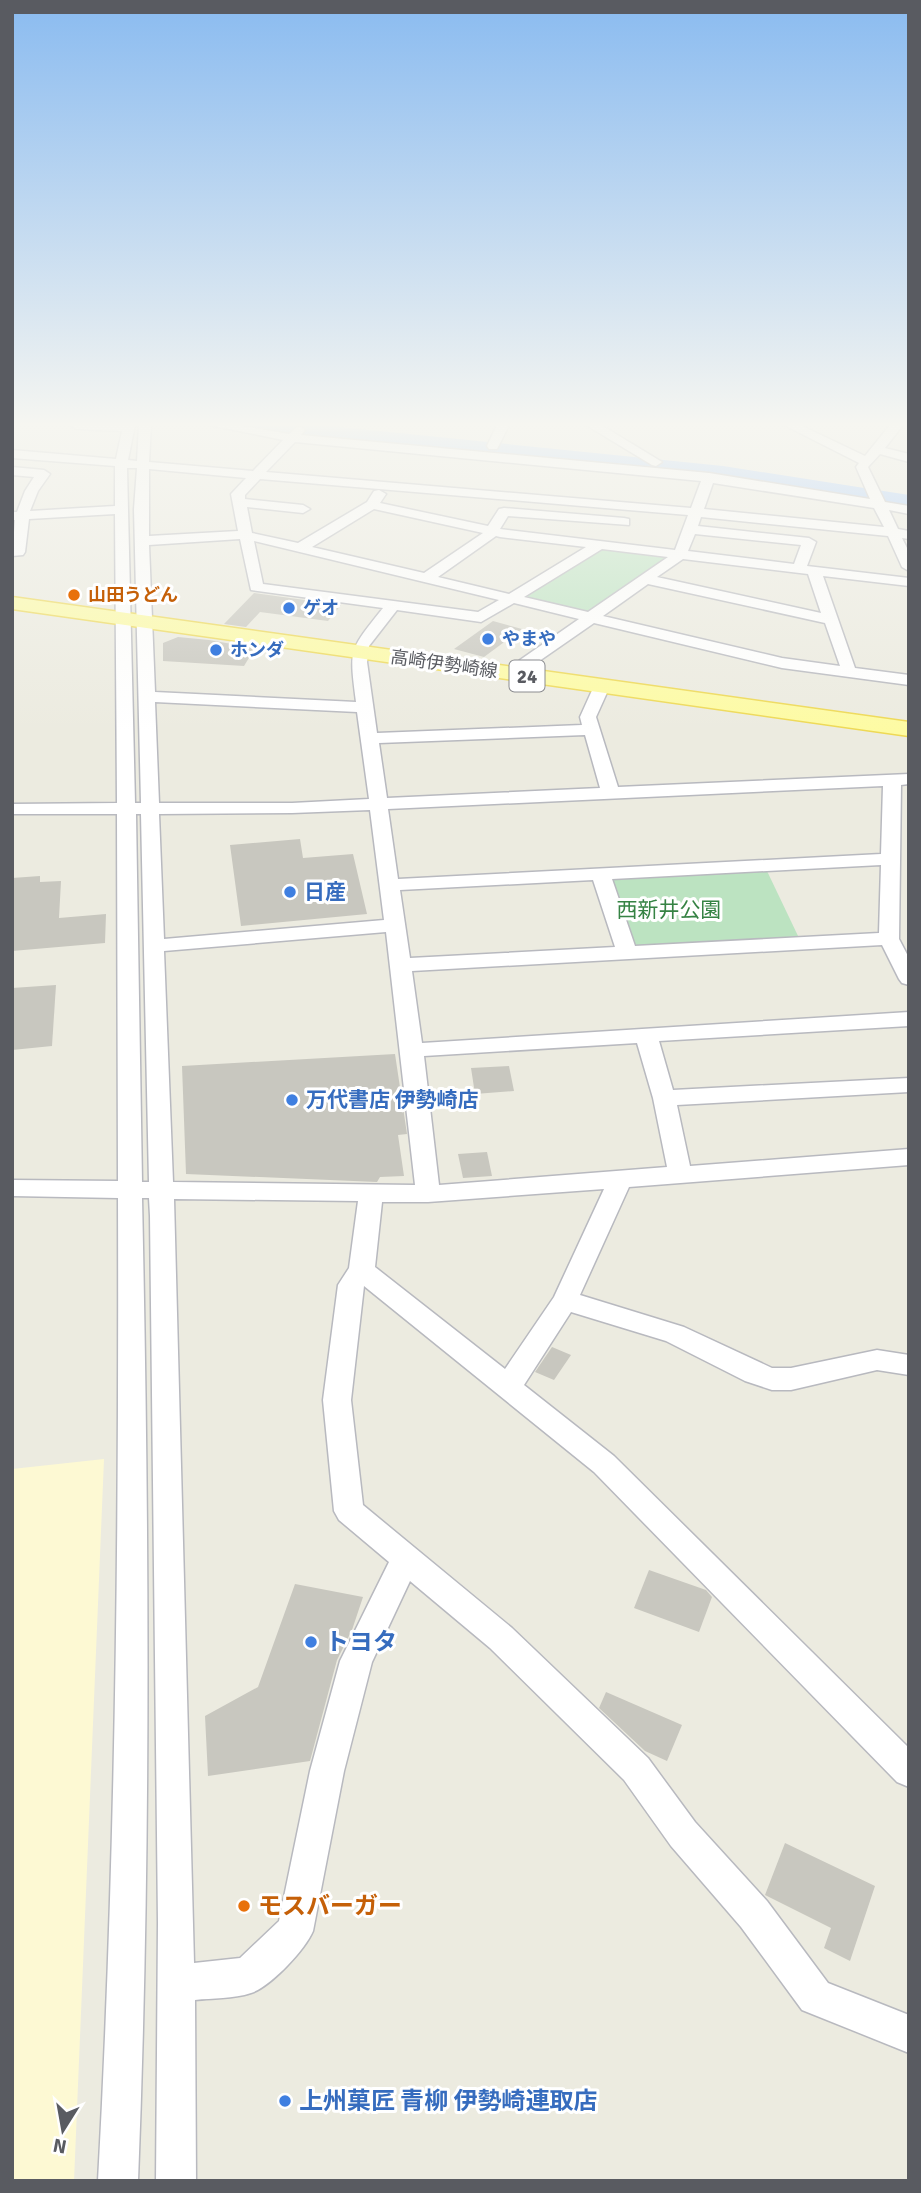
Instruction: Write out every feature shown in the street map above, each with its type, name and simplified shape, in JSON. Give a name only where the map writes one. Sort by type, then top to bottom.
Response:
[{"type":"main road","name":"24","points":[[12,603],[135,621]]},
{"type":"main road","name":"高崎伊勢崎線","points":[[135,621],[909,729]]},
{"type":"street","points":[[12,552],[18,552],[17,527]]},
{"type":"street","points":[[124,527],[147,697],[138,810],[153,946],[161,1190],[176,1983],[176,2181]]},
{"type":"street","points":[[118,2181],[128,1931],[131,1727],[130,1190],[138,810],[135,621],[142,541],[140,527]]},
{"type":"street","points":[[244,527],[256,587],[481,617],[600,545]]},
{"type":"street","points":[[300,548],[335,527]]},
{"type":"street","points":[[474,527],[909,582]]},
{"type":"street","points":[[427,578],[494,527]]},
{"type":"street","points":[[517,674],[526,663],[680,555],[687,527]]},
{"type":"street","points":[[710,527],[809,542],[807,571],[848,667],[846,672]]},
{"type":"street","points":[[785,527],[891,531],[909,535]]},
{"type":"street","points":[[889,527],[909,567]]},
{"type":"street","points":[[142,541],[245,535],[782,663],[909,680]]},
{"type":"street","points":[[645,579],[829,619]]},
{"type":"street","points":[[393,606],[358,652],[412,1050],[428,1194]]},
{"type":"street","points":[[602,686],[588,713],[611,794]]},
{"type":"street","points":[[147,697],[366,707]]},
{"type":"street","points":[[370,738],[592,730]]},
{"type":"street","points":[[12,809],[138,810],[378,805],[901,780],[890,859],[899,905],[888,939],[909,979]]},
{"type":"street","points":[[388,885],[890,859]]},
{"type":"street","points":[[601,874],[626,953]]},
{"type":"street","points":[[153,946],[393,925]]},
{"type":"street","points":[[400,965],[888,939]]},
{"type":"street","points":[[412,1050],[909,1019]]},
{"type":"street","points":[[646,1035],[664,1098],[680,1174]]},
{"type":"street","points":[[664,1098],[909,1085]]},
{"type":"street","points":[[12,1188],[428,1194],[909,1157]]},
{"type":"street","points":[[508,1387],[565,1300],[620,1180]]},
{"type":"street","points":[[371,1193],[362,1270],[351,1286],[337,1400],[349,1511],[501,1638],[636,1769],[683,1834],[754,1914],[815,1997],[909,2034]]},
{"type":"street","points":[[362,1270],[604,1464],[909,1771]]},
{"type":"street","points":[[565,1300],[674,1334],[755,1374],[772,1379],[791,1378],[877,1360],[909,1365]]},
{"type":"street","points":[[176,1983],[248,1976],[295,1931],[327,1771],[356,1661],[406,1558]]},
{"type":"shaded area","points":[[104,1459],[74,2181],[12,2181],[12,1469]]},
{"type":"green space","points":[[603,548],[667,557],[589,612],[528,599],[528,595]]},
{"type":"green space","name":"西新井公園","points":[[767,871],[799,938],[636,946],[629,942],[608,880]]},
{"type":"building","name":"ゲオ","points":[[254,593],[341,605],[328,621],[260,612],[246,627],[224,624]]},
{"type":"building","name":"やまや","points":[[493,621],[522,629],[484,657],[454,649]]},
{"type":"building","name":"ホンダ","points":[[178,637],[255,648],[244,666],[163,661],[163,643]]},
{"type":"building","points":[[300,839],[303,858],[353,854],[367,914],[241,926],[230,845]]},
{"type":"building","points":[[40,876],[40,882],[61,881],[59,918],[106,914],[105,943],[12,951],[12,878]]},
{"type":"building","points":[[56,985],[52,1046],[12,1050],[12,988]]},
{"type":"building","name":"万代書店 伊勢崎店","points":[[395,1054],[407,1134],[398,1135],[404,1176],[380,1177],[377,1182],[186,1174],[182,1066]]},
{"type":"building","points":[[509,1066],[514,1091],[475,1094],[471,1068]]},
{"type":"building","points":[[487,1152],[492,1176],[463,1178],[458,1154]]},
{"type":"building","points":[[552,1347],[571,1355],[554,1380],[535,1372]]},
{"type":"building","points":[[649,1570],[706,1590],[712,1597],[699,1632],[634,1608]]},
{"type":"building","name":"トヨタ","points":[[295,1584],[363,1597],[352,1630],[337,1660],[310,1761],[208,1776],[205,1716],[258,1687]]},
{"type":"building","points":[[606,1692],[682,1725],[667,1761],[645,1751],[599,1708]]},
{"type":"building","points":[[785,1843],[875,1886],[850,1961],[824,1948],[831,1928],[765,1895]]},
{"type":"place","name":"山田うどん","points":[[74,595]]},
{"type":"place","name":"ゲオ","points":[[289,608]]},
{"type":"place","name":"やまや","points":[[488,639]]},
{"type":"place","name":"ホンダ","points":[[216,650]]},
{"type":"place","name":"日産","points":[[290,892]]},
{"type":"place","name":"万代書店 伊勢崎店","points":[[292,1100]]},
{"type":"place","name":"トヨタ","points":[[311,1642]]},
{"type":"place","name":"モスバーガー","points":[[244,1906]]},
{"type":"place","name":"上州菓匠 青柳 伊勢崎連取店","points":[[285,2101]]}]
